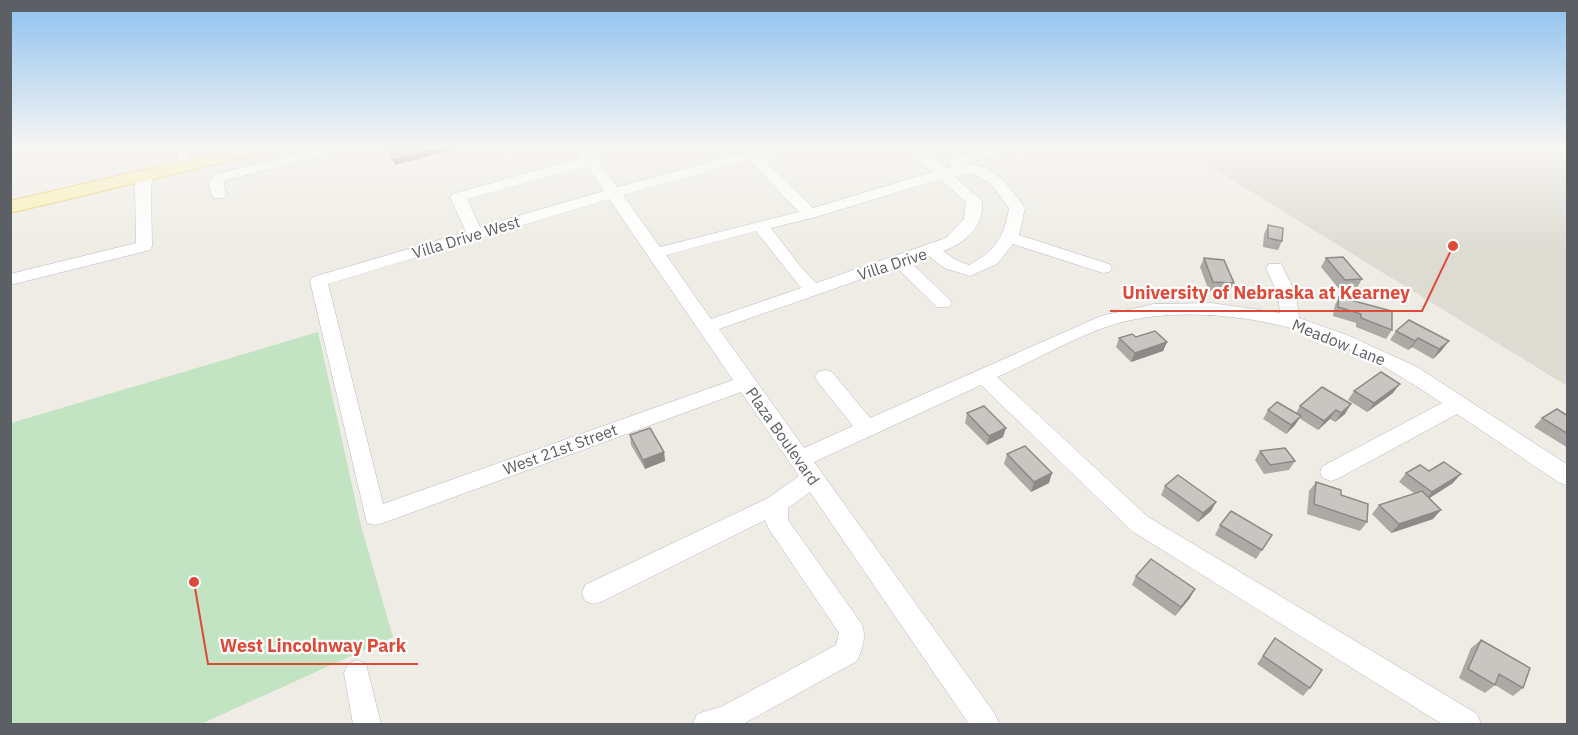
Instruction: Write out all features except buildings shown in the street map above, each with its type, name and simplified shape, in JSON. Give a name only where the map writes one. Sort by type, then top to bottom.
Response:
[{"type":"main road","points":[[10,207],[118,181]]},
{"type":"street","points":[[10,280],[144,246],[144,181]]},
{"type":"street","points":[[217,181],[218,195]]},
{"type":"street","points":[[475,234],[458,197],[504,181]]},
{"type":"street","name":"Plaza Boulevard","points":[[604,181],[985,724]]},
{"type":"street","points":[[612,192],[652,181]]},
{"type":"street","points":[[778,181],[810,214]]},
{"type":"street","points":[[655,253],[734,231],[810,214],[910,181]]},
{"type":"street","name":"Villa Drive","points":[[706,327],[952,242],[971,224],[976,213],[974,201],[953,181]]},
{"type":"street","points":[[932,250],[950,264],[970,271],[991,260],[1013,232],[1017,208],[996,181]]},
{"type":"street","name":"Villa Drive West","points":[[375,516],[319,281],[612,192]]},
{"type":"street","points":[[760,226],[813,290]]},
{"type":"street","points":[[1009,237],[1103,268]]},
{"type":"street","points":[[899,261],[943,303]]},
{"type":"street","points":[[1275,268],[1287,294],[1290,321]]},
{"type":"street","name":"Meadow Lane","points":[[594,593],[776,504],[806,469],[867,428],[1101,322],[1154,310],[1211,309],[1290,321],[1340,339],[1410,372],[1568,477]]},
{"type":"street","points":[[983,375],[1140,524],[1467,724]]},
{"type":"street","points":[[825,377],[867,428]]},
{"type":"street","name":"West 21st Street","points":[[375,516],[745,383]]},
{"type":"street","points":[[1331,472],[1458,404]]},
{"type":"street","points":[[707,724],[728,718],[848,652],[852,631],[777,522],[776,504]]},
{"type":"street","points":[[357,673],[367,724]]},
{"type":"shaded area","points":[[1234,181],[1567,181],[1567,386]]},
{"type":"green space","points":[[318,332],[361,526],[393,637],[201,724],[11,724],[11,423]]},
{"type":"place","name":"University of Nebraska at Kearney","points":[[1453,246]]},
{"type":"place","name":"West Lincolnway Park","points":[[194,582]]}]
